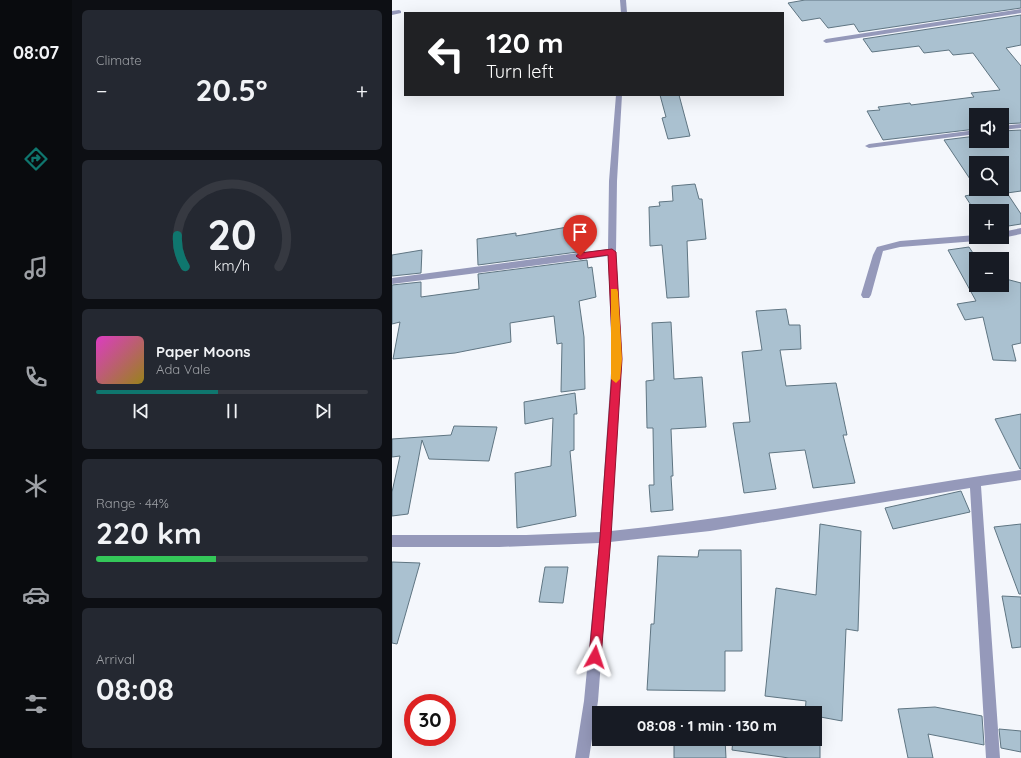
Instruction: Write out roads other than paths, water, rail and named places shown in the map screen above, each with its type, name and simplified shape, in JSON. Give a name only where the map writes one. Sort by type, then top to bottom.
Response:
[{"type":"street","points":[[623,0],[624,12]]},
{"type":"street","points":[[826,41],[1021,11]]},
{"type":"street","points":[[582,758],[591,701],[605,537],[617,359],[612,252],[613,181],[618,96]]},
{"type":"street","points":[[1009,127],[1021,126]]},
{"type":"street","points":[[869,146],[969,133]]},
{"type":"street","points":[[1009,234],[1021,231]]},
{"type":"street","points":[[866,295],[876,255],[880,249],[900,244],[969,239]]},
{"type":"street","points":[[392,281],[612,252]]},
{"type":"street","points":[[392,542],[488,542],[605,537],[748,519],[975,481],[1021,475]]},
{"type":"street","points":[[975,481],[993,758]]}]
